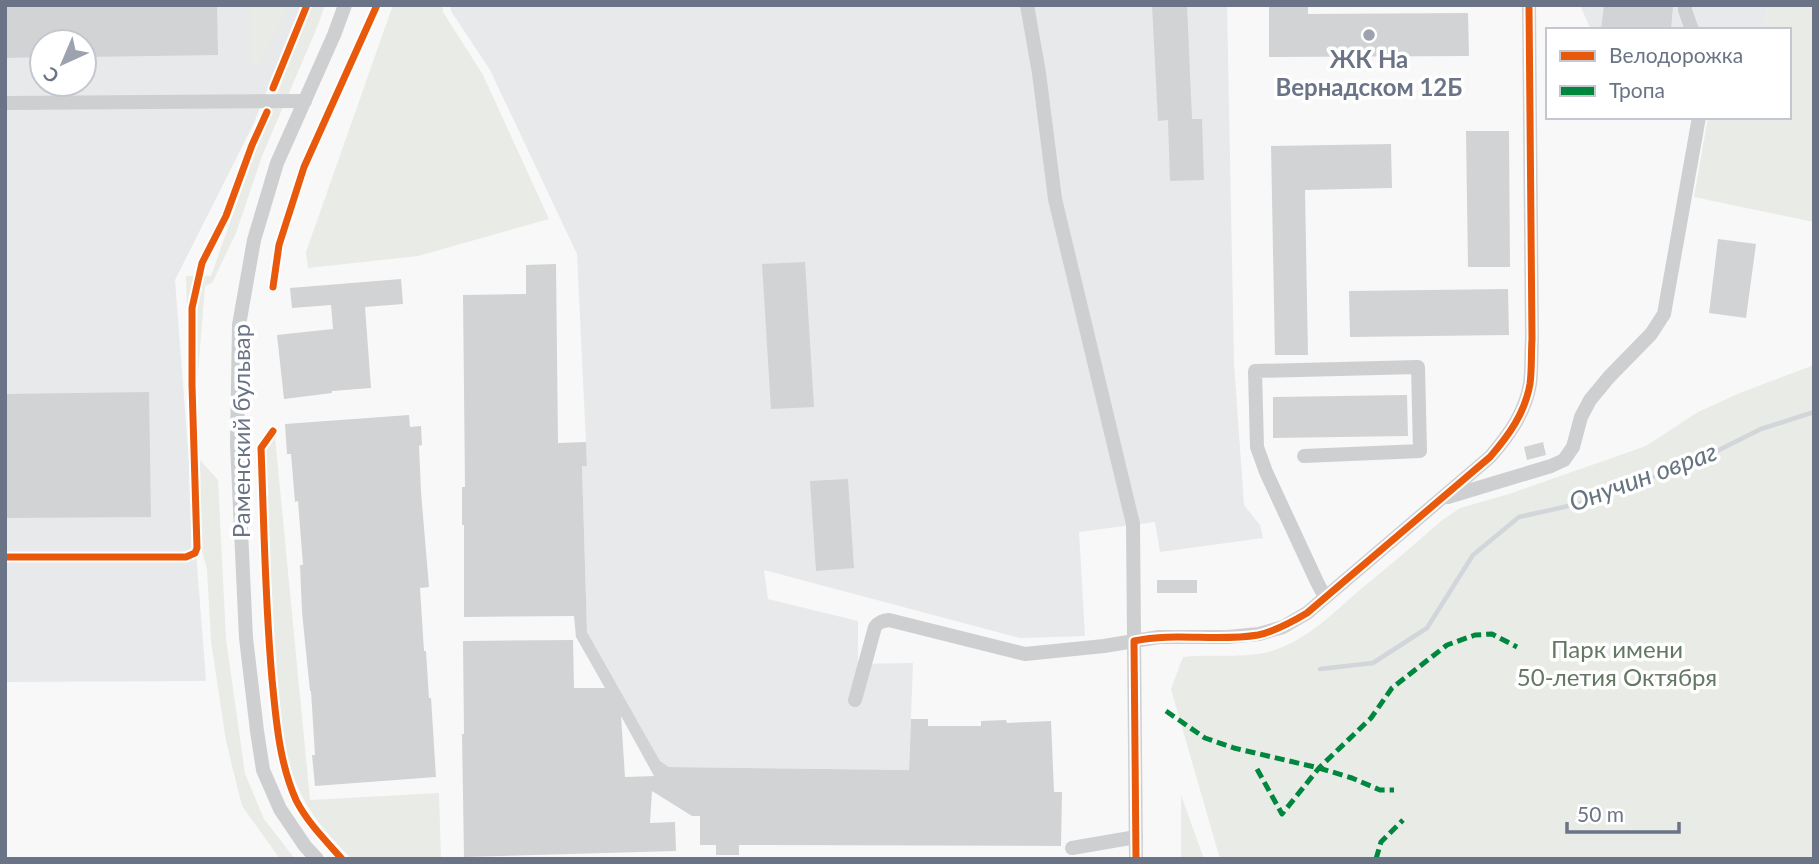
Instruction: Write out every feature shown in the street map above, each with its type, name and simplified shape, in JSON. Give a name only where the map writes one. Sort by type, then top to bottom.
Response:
[{"type":"street","name":"Раменский бульвар","points":[[317,859],[280,809],[263,770],[257,731],[246,638],[237,444],[239,325],[254,240],[276,163],[345,5]]},
{"type":"street","points":[[1027,5],[1039,73],[1055,199],[1133,524],[1136,859]]},
{"type":"street","points":[[855,700],[876,627],[884,621],[1026,654],[1159,637],[1228,638],[1259,635],[1283,627],[1307,613],[1490,457],[1522,413],[1530,383],[1532,325],[1529,5]]},
{"type":"street","points":[[1685,5],[1691,28]]},
{"type":"street","points":[[5,103],[304,100]]},
{"type":"street","points":[[1440,499],[1564,460],[1573,447],[1581,417],[1590,400],[1651,334],[1664,314],[1699,119]]},
{"type":"street","points":[[1304,456],[1420,451],[1418,367],[1255,371],[1257,447],[1266,472],[1325,597]]},
{"type":"street","points":[[1072,848],[1136,837]]},
{"type":"shaded area","points":[[5,5],[301,5],[254,123],[175,280],[206,681],[5,682]]},
{"type":"shaded area","points":[[450,5],[1227,5],[1234,363],[1244,505],[1260,525],[1263,538],[1160,552],[1155,522],[1079,532],[1085,636],[1020,638],[764,570],[768,599],[858,621],[858,664],[913,663],[909,770],[669,767],[660,761],[587,632],[582,466],[587,465],[577,254],[490,70],[451,11]]},
{"type":"shaded area","points":[[1580,5],[1767,5],[1765,28],[1590,28]]},
{"type":"green space","points":[[250,5],[286,5],[258,66],[250,65]]},
{"type":"green space","points":[[311,5],[325,5],[262,156],[236,233],[212,283],[205,286],[197,385],[200,460],[218,480],[226,639],[245,774],[264,819],[295,859],[280,859],[242,806],[226,741],[211,641],[207,569],[194,522],[186,276],[211,276]]},
{"type":"green space","points":[[393,5],[442,5],[443,12],[483,75],[549,219],[418,256],[308,268],[306,252]]},
{"type":"green space","points":[[1767,5],[1814,5],[1814,222],[1694,197],[1708,119],[1791,119],[1791,28],[1765,28]]},
{"type":"green space","name":"Парк имени 50-летия Октября","points":[[1814,365],[1814,859],[1220,859],[1171,689],[1183,657],[1264,653],[1292,643],[1329,617],[1441,521],[1460,508],[1509,494],[1646,446],[1698,412]]},
{"type":"green space","points":[[275,437],[310,800],[439,793],[441,859],[352,859],[318,821],[295,781],[286,751],[281,718],[273,615],[265,450]]},
{"type":"green space","points":[[1181,795],[1204,859],[1181,859]]},
{"type":"building","points":[[5,5],[217,5],[218,55],[98,57],[98,28],[28,28],[28,57],[5,58]]},
{"type":"building","points":[[1152,5],[1187,5],[1192,119],[1202,119],[1204,180],[1170,181],[1168,120],[1158,121]]},
{"type":"building","name":"ЖК На Вернадском 12Б","points":[[1269,5],[1308,5],[1308,14],[1468,13],[1469,56],[1269,57]]},
{"type":"building","points":[[1604,5],[1673,5],[1671,28],[1601,28]]},
{"type":"building","points":[[1466,131],[1509,131],[1510,267],[1468,267]]},
{"type":"building","points":[[1391,144],[1392,188],[1305,190],[1308,355],[1275,355],[1271,146]]},
{"type":"building","points":[[1718,239],[1756,244],[1746,318],[1709,313]]},
{"type":"building","points":[[805,262],[814,407],[771,409],[762,264]]},
{"type":"building","points":[[556,264],[558,443],[586,442],[587,466],[582,466],[587,632],[660,761],[669,767],[909,770],[911,719],[928,719],[928,726],[981,726],[981,721],[1051,721],[1054,792],[1062,792],[1061,846],[739,845],[739,855],[716,855],[716,845],[700,845],[700,816],[692,816],[652,791],[650,823],[675,822],[676,851],[464,857],[463,641],[573,640],[574,688],[605,688],[576,637],[574,616],[464,617],[463,295],[526,294],[526,265]],"holes":[[[621,716],[654,776],[625,777]]]},
{"type":"building","points":[[401,279],[403,304],[365,307],[371,388],[284,399],[277,335],[333,329],[331,305],[292,308],[290,288]]},
{"type":"building","points":[[1508,289],[1509,335],[1350,337],[1349,291]]},
{"type":"building","points":[[149,392],[151,517],[5,518],[5,394]]},
{"type":"building","points":[[1407,395],[1408,436],[1273,438],[1273,397]]},
{"type":"building","points":[[409,415],[410,427],[421,426],[421,492],[429,587],[420,588],[436,777],[315,786],[311,691],[302,612],[300,565],[303,565],[298,501],[295,502],[291,454],[287,454],[285,424]]},
{"type":"building","points":[[1543,442],[1546,455],[1527,460],[1524,447]]},
{"type":"building","points":[[848,479],[854,568],[816,571],[810,481]]},
{"type":"building","points":[[1157,580],[1197,580],[1197,593],[1157,593]]},
{"type":"waterway","name":"Онучин овраг","points":[[1320,669],[1373,663],[1427,628],[1473,555],[1519,517],[1591,501],[1705,457],[1761,429],[1814,412]]},
{"type":"marked path","points":[[1257,769],[1282,814],[1319,768],[1371,718],[1392,688],[1447,645],[1475,635],[1492,634],[1517,647]]},
{"type":"marked path","points":[[1166,711],[1205,738],[1234,748],[1319,768],[1380,790],[1394,790]]},
{"type":"marked path","points":[[1376,859],[1381,842],[1403,820]]},
{"type":"cycle path","points":[[273,88],[307,5]]},
{"type":"cycle path","points":[[273,287],[279,245],[304,167],[377,5]]},
{"type":"cycle path","points":[[1136,859],[1134,641],[1165,637],[1227,638],[1258,635],[1277,629],[1307,613],[1490,457],[1520,414],[1530,384],[1532,339],[1529,5]]},
{"type":"cycle path","points":[[5,557],[186,557],[195,553],[192,308],[202,263],[226,216],[267,112]]},
{"type":"cycle path","points":[[273,431],[261,448],[268,621],[279,740],[290,786],[300,808],[342,859]]},
{"type":"place","name":"ЖК На Вернадском 12Б","points":[[1369,35]]}]
